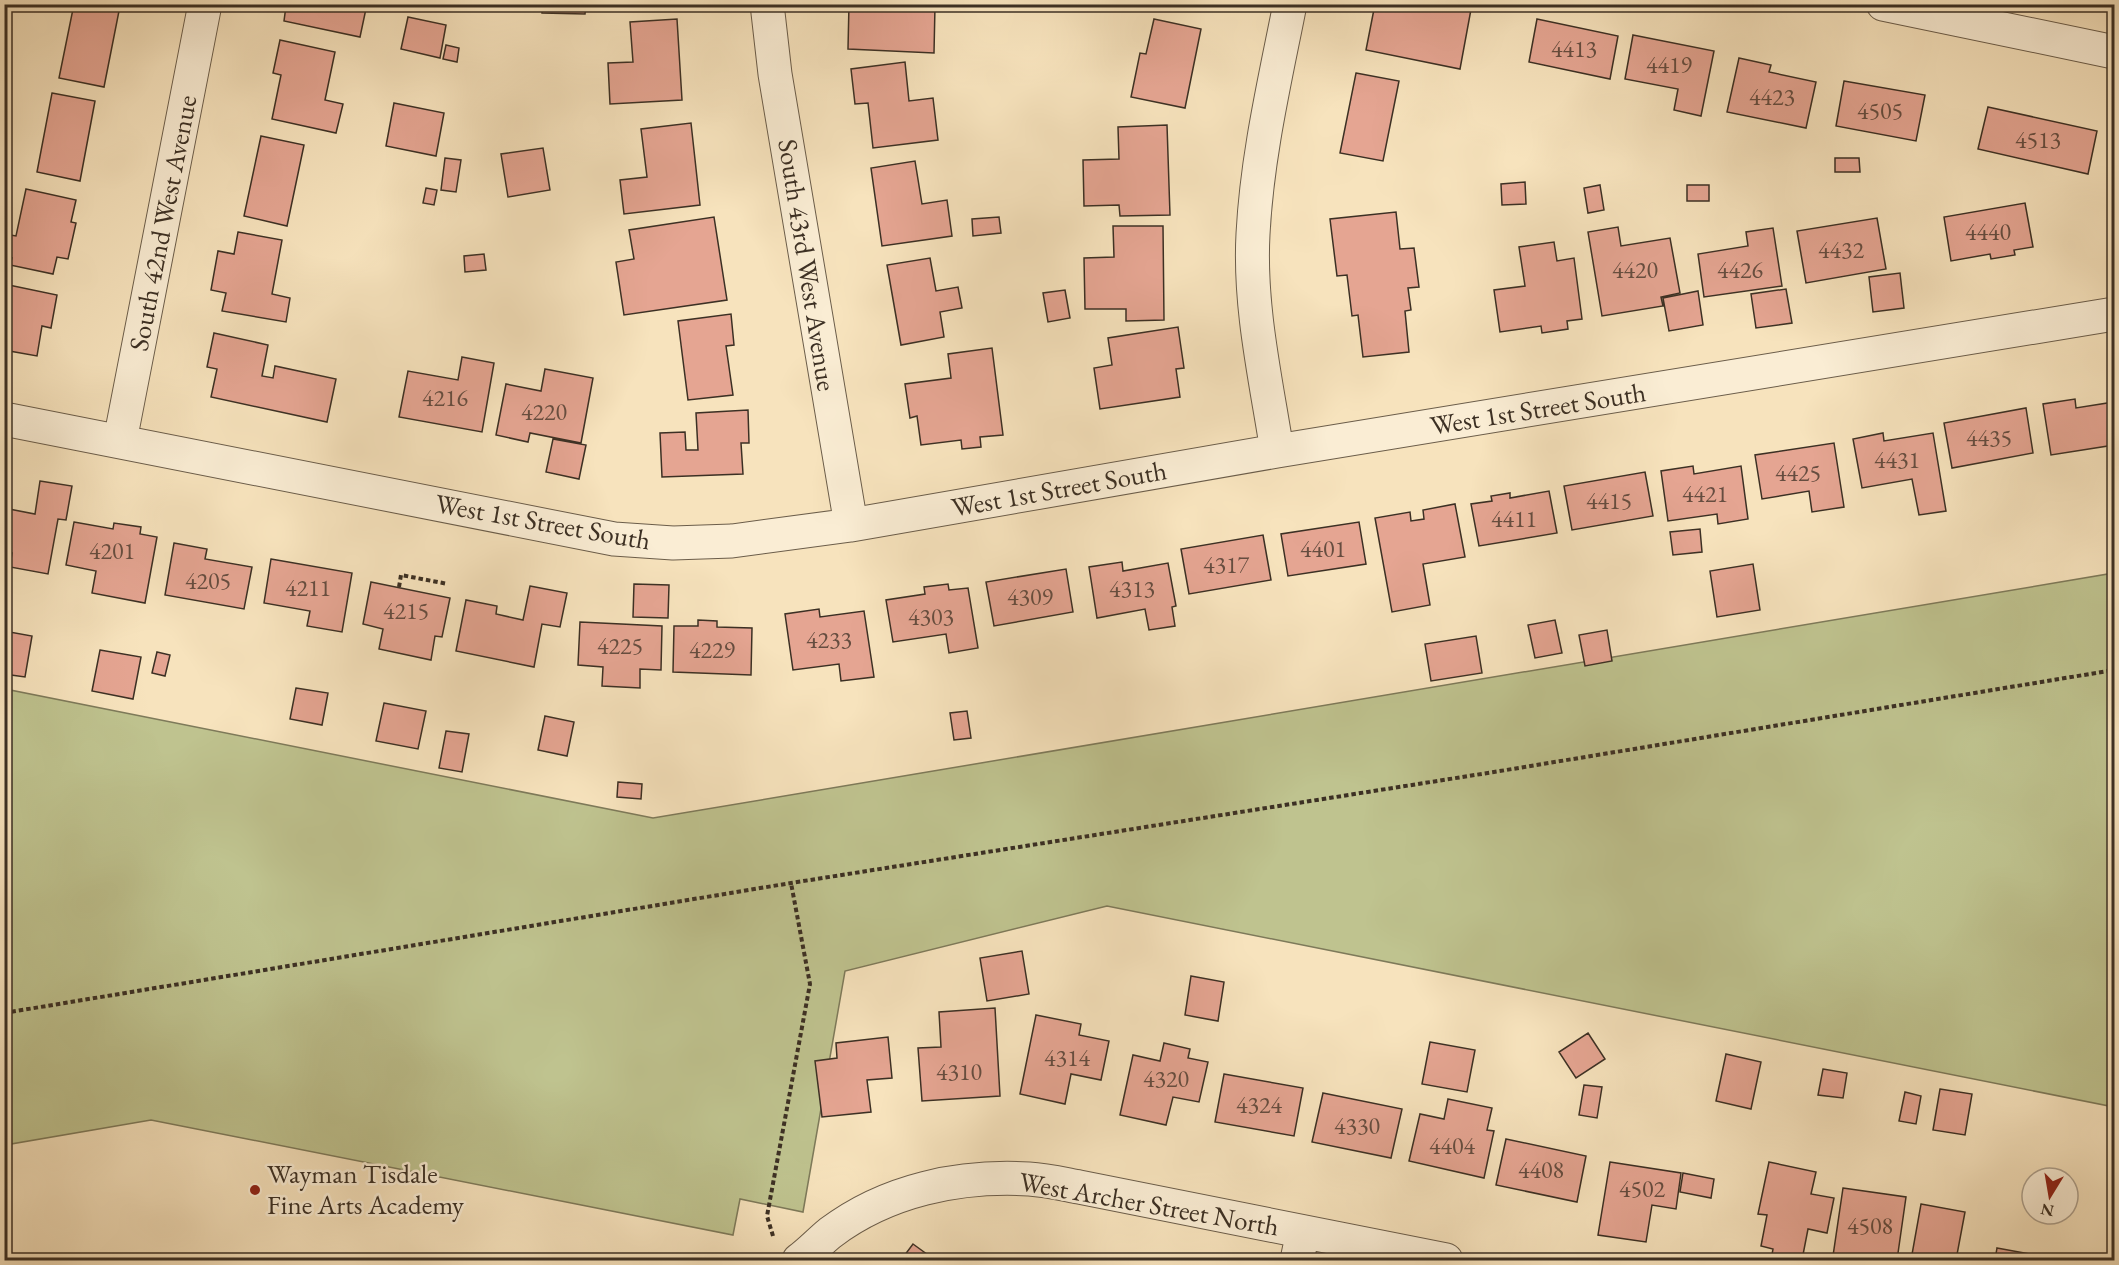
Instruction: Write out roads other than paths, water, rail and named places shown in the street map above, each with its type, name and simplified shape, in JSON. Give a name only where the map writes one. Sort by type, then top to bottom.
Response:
[{"type":"street","name":"South 42nd West Avenue","points":[[120,441],[205,4]]},
{"type":"street","name":"South 43rd West Avenue","points":[[767,4],[777,85],[851,525]]},
{"type":"street","points":[[1278,451],[1254,306],[1252,235],[1260,157],[1290,4]]},
{"type":"street","points":[[1883,4],[2115,52]]},
{"type":"street","name":"West 1st Street South","points":[[4,419],[614,539],[672,543],[732,541],[851,525],[1278,451],[2115,314]]},
{"type":"street","name":"West Archer Street North","points":[[789,1252],[831,1233],[868,1210],[911,1191],[971,1179],[1031,1179],[1300,1246],[1446,1260]]},
{"type":"place","name":"Wayman Tisdale Fine Arts Academy","points":[[255,1190]]}]
